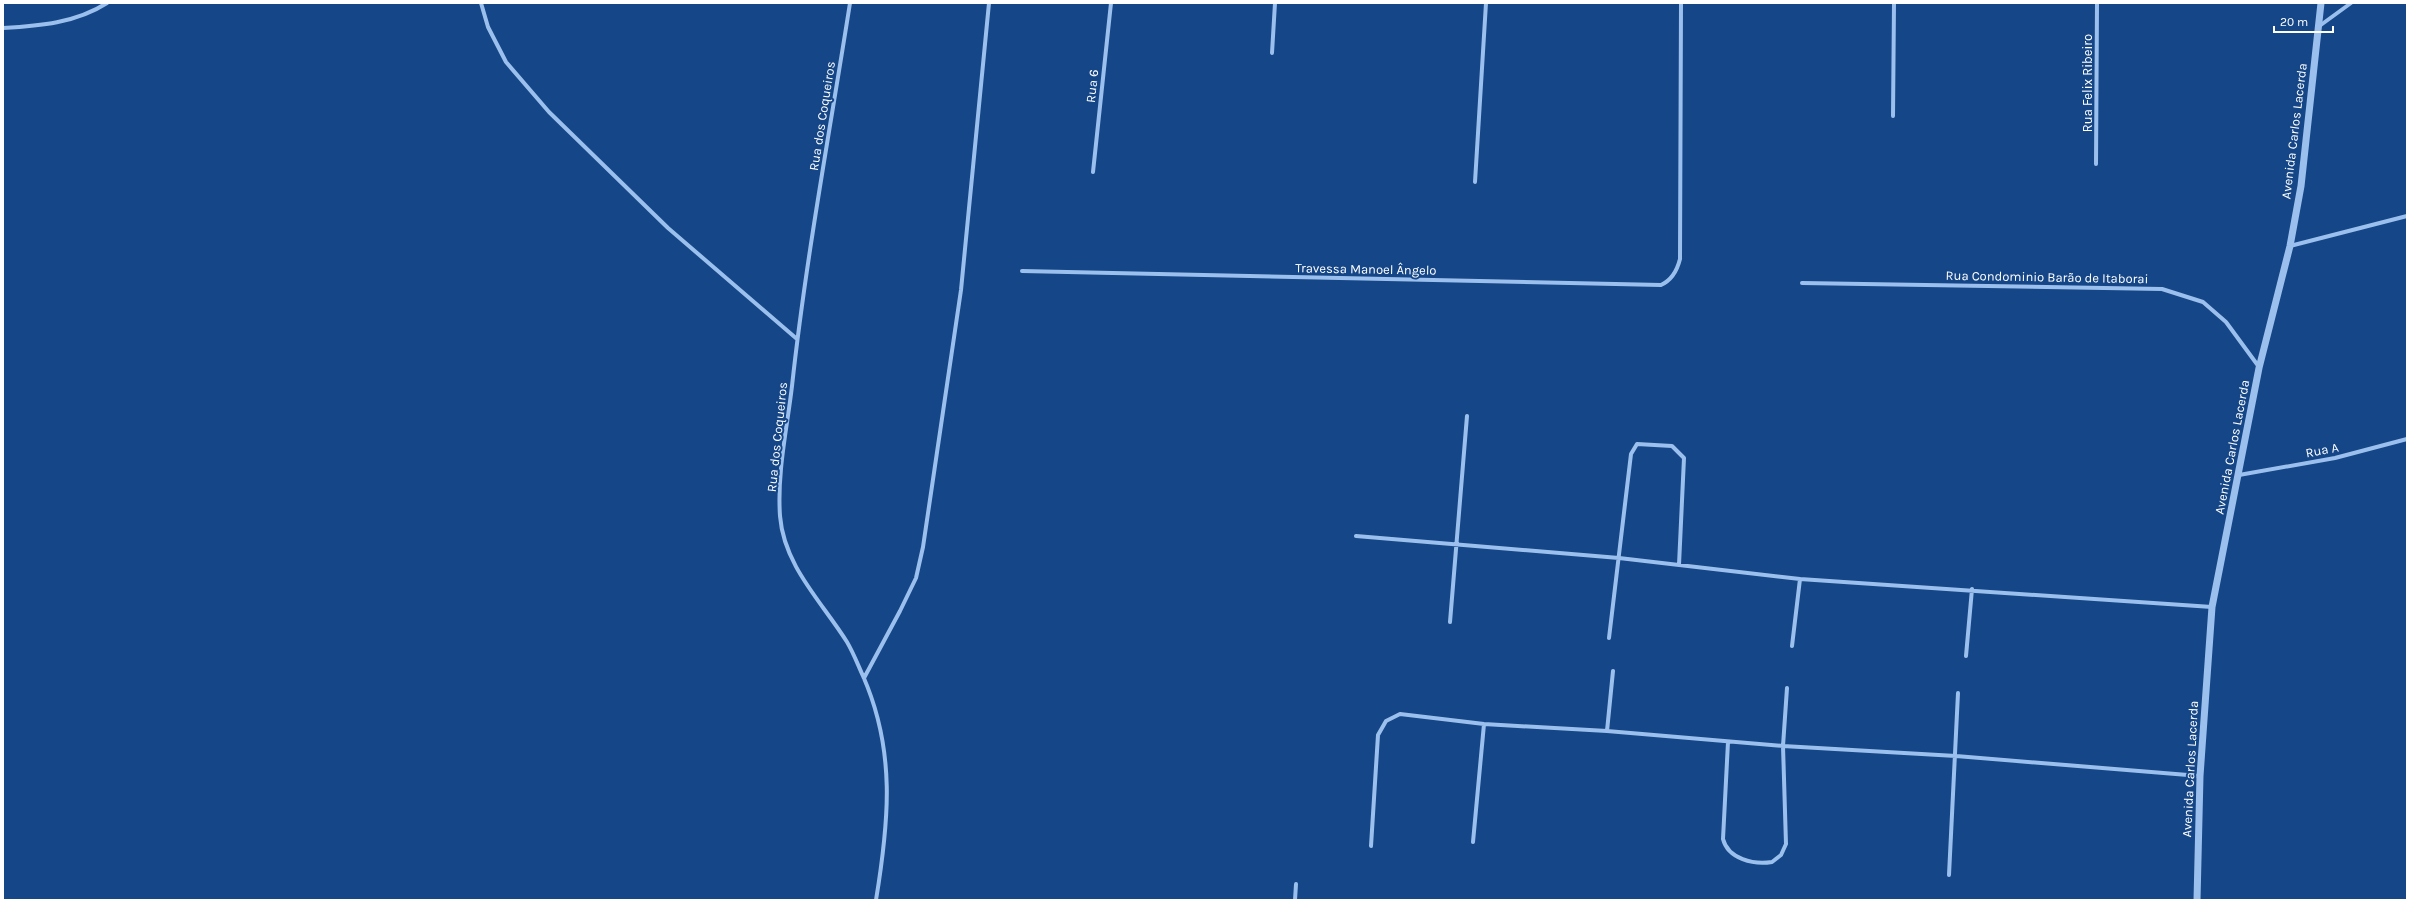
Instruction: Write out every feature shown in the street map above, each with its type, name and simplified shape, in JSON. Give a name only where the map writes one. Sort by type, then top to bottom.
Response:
[{"type":"street","points":[[3,28],[32,27],[69,20],[107,3]]},
{"type":"street","points":[[481,3],[488,27],[506,62],[549,112],[668,228],[797,339]]},
{"type":"street","name":"Rua dos Coqueiros","points":[[850,3],[797,339],[780,474],[780,518],[788,547],[807,587],[848,643],[875,706],[882,737],[888,781],[886,838],[876,900]]},
{"type":"street","points":[[864,678],[900,612],[916,578],[923,547],[961,290],[989,3]]},
{"type":"street","name":"Rua 6","points":[[1093,172],[1111,3]]},
{"type":"street","points":[[1272,53],[1275,3]]},
{"type":"street","points":[[1475,182],[1486,3]]},
{"type":"street","name":"Travessa Manoel Ângelo","points":[[1022,271],[1661,285],[1668,282],[1678,267],[1681,244],[1681,3]]},
{"type":"street","points":[[1893,116],[1894,3]]},
{"type":"street","name":"Rua Felix Ribeiro","points":[[2096,164],[2098,3]]},
{"type":"street","name":"Avenida Carlos Lacerda","points":[[2197,900],[2200,776],[2212,607],[2259,368],[2290,246],[2301,186],[2321,3]]},
{"type":"street","points":[[2318,27],[2351,3]]},
{"type":"street","points":[[2290,246],[2407,216]]},
{"type":"street","name":"Rua Condominio Barão de Itaborai","points":[[1802,283],[2162,289],[2203,302],[2226,322],[2259,368]]},
{"type":"street","points":[[1450,622],[1455,544],[1467,416]]},
{"type":"street","name":"Rua A","points":[[2239,475],[2335,458],[2407,440]]},
{"type":"street","points":[[1609,638],[1631,454],[1634,446],[1641,442],[1672,446],[1684,458],[1679,564]]},
{"type":"street","points":[[1356,536],[1619,558],[1800,579],[1972,589],[2212,607]]},
{"type":"street","points":[[1792,646],[1800,579]]},
{"type":"street","points":[[1966,656],[1972,589]]},
{"type":"street","points":[[1607,731],[1614,671]]},
{"type":"street","points":[[1728,742],[1723,838],[1725,845],[1731,854],[1744,859],[1767,863],[1772,862],[1781,855],[1786,844],[1783,746],[1787,688]]},
{"type":"street","points":[[1949,875],[1958,693]]},
{"type":"street","points":[[1371,846],[1378,735],[1383,723],[1392,716],[1400,714],[1484,724],[1607,731],[1783,746],[1956,756],[2200,776]]},
{"type":"street","points":[[1474,842],[1484,724]]},
{"type":"street","points":[[1295,900],[1296,884]]}]
